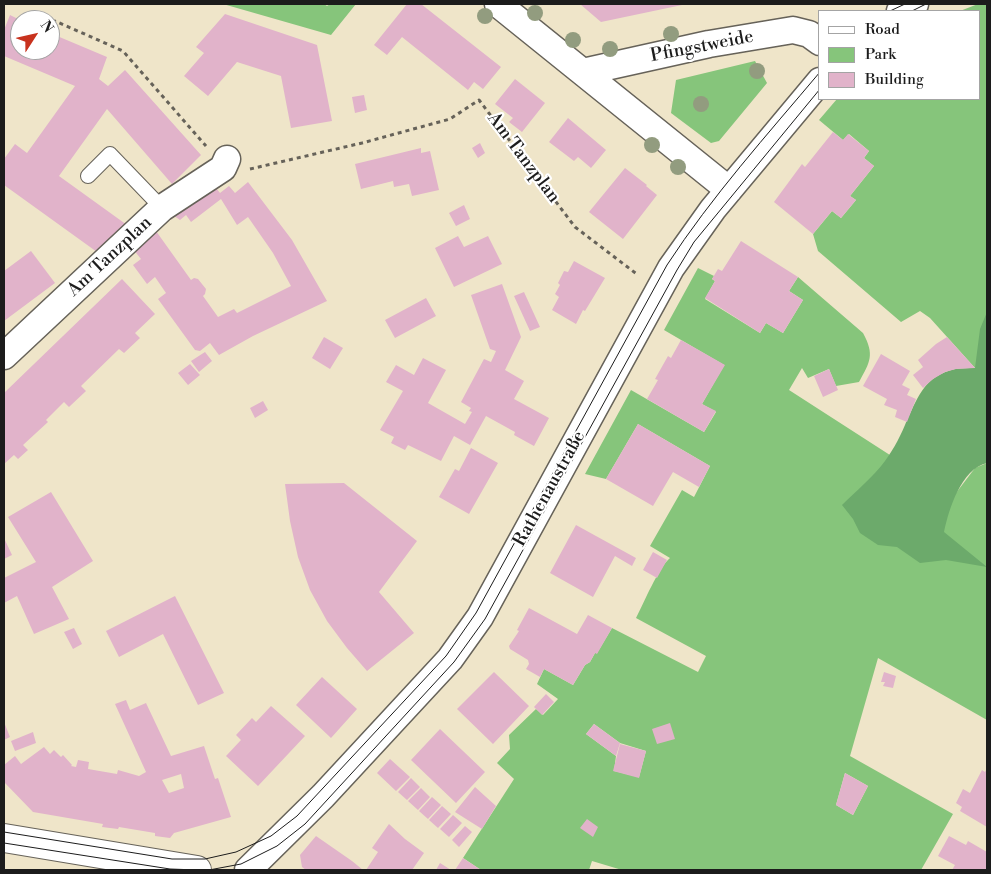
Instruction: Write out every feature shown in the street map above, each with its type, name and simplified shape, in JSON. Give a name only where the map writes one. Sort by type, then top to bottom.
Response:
[{"type":"main road","points":[[4,838],[197,870]]},
{"type":"street","points":[[498,4],[729,190]]},
{"type":"street","points":[[902,10],[915,4]]},
{"type":"street","name":"Pfingstweide","points":[[583,72],[709,44],[793,30],[809,34],[818,41]]},
{"type":"street","name":"Rathenaustraße","points":[[248,870],[295,824],[450,659],[480,617],[659,291],[690,240],[818,83]]},
{"type":"street","name":"Am Tanzplan","points":[[4,356],[162,208],[225,163]]},
{"type":"lane","points":[[88,176],[110,154],[162,208]]},
{"type":"path","points":[[60,23],[123,51],[198,136],[225,163]]},
{"type":"path","name":"Am Tanzplan","points":[[225,163],[235,172],[362,143],[450,120],[479,100],[575,227],[659,291]]},
{"type":"green space","points":[[223,4],[324,4],[327,6],[330,4],[356,4],[331,35]]},
{"type":"green space","points":[[978,4],[987,4],[987,362],[975,368],[930,318],[920,311],[901,322],[818,251],[813,234],[832,211],[841,218],[856,200],[850,196],[874,166],[864,158],[869,151],[849,134],[843,140],[819,120],[836,100],[981,100],[981,10],[963,10]]},
{"type":"green space","points":[[755,61],[767,83],[719,141],[711,143],[671,113],[676,80]]},
{"type":"green space","points":[[698,268],[714,276],[712,279],[715,281],[705,299],[760,333],[766,323],[783,333],[803,300],[789,291],[798,277],[863,333],[869,347],[870,358],[859,382],[836,386],[829,369],[808,378],[802,368],[789,390],[893,457],[956,493],[975,468],[987,463],[987,720],[878,658],[850,756],[953,814],[921,870],[622,870],[592,861],[589,870],[481,870],[463,858],[514,779],[497,763],[510,749],[509,735],[536,709],[543,715],[558,699],[537,684],[544,669],[573,685],[585,665],[597,653],[612,628],[698,672],[706,656],[636,618],[656,577],[670,558],[650,546],[682,490],[694,497],[710,466],[638,424],[606,479],[585,474],[631,390],[704,432],[716,412],[702,404],[724,365],[664,330]],"holes":[[[594,724],[620,743],[646,751],[639,777],[614,771],[616,756],[586,734]],[[845,773],[868,786],[853,815],[836,805]]]},
{"type":"green space","points":[[987,312],[987,463],[970,473],[963,481],[949,512],[944,532],[987,567],[946,560],[920,563],[897,547],[878,545],[860,533],[853,519],[842,505],[885,461],[898,441],[911,411],[924,388],[937,376],[945,372],[962,368],[975,368],[980,329]]},
{"type":"building","points":[[407,4],[421,4],[501,67],[483,89],[474,82],[468,90],[402,37],[387,55],[374,45]]},
{"type":"building","points":[[580,4],[682,4],[682,5],[601,22]]},
{"type":"building","points":[[225,14],[317,45],[332,121],[291,128],[281,76],[237,62],[208,96],[184,76],[204,53],[196,47]]},
{"type":"building","points":[[10,15],[10,59],[4,56],[4,30]]},
{"type":"building","points":[[60,37],[107,57],[99,79],[108,86],[125,70],[201,155],[172,184],[107,109],[59,176],[127,225],[97,252],[4,185],[4,159],[15,144],[27,153],[75,86],[13,60],[60,60]]},
{"type":"building","points":[[515,79],[545,103],[522,132],[509,122],[513,118],[495,104]]},
{"type":"building","points":[[364,95],[367,110],[355,113],[352,97]]},
{"type":"building","points":[[568,118],[606,150],[591,168],[578,157],[574,161],[549,142]]},
{"type":"building","points":[[833,132],[843,140],[848,134],[869,151],[864,158],[874,166],[850,196],[856,200],[841,218],[832,211],[813,234],[774,202],[802,164],[805,167]]},
{"type":"building","points":[[480,143],[485,153],[478,158],[472,148]]},
{"type":"building","points":[[421,148],[421,153],[430,151],[439,190],[412,196],[409,184],[394,187],[393,181],[361,189],[355,164]]},
{"type":"building","points":[[625,168],[657,195],[623,239],[589,212]]},
{"type":"building","points":[[248,182],[292,240],[327,301],[253,336],[219,355],[210,343],[200,351],[195,350],[158,299],[166,293],[155,277],[147,284],[133,265],[141,259],[133,249],[156,231],[191,280],[194,278],[198,279],[206,289],[203,296],[218,317],[234,309],[237,313],[291,286],[273,253],[248,217],[237,225],[221,199],[191,222],[186,215],[180,220],[170,213],[212,183],[220,193],[229,186],[235,193]]},
{"type":"building","points":[[464,205],[470,219],[456,226],[449,213]]},
{"type":"building","points":[[458,236],[464,247],[488,236],[502,264],[454,287],[435,248]]},
{"type":"building","points":[[741,241],[798,277],[789,291],[803,300],[783,333],[766,323],[760,333],[705,298],[715,281],[712,279],[718,269],[722,271]]},
{"type":"building","points":[[31,251],[55,283],[4,321],[4,271]]},
{"type":"building","points":[[574,261],[605,278],[585,311],[583,310],[576,324],[552,310],[559,297],[555,294],[560,285],[558,283],[564,271],[568,272]]},
{"type":"building","points":[[122,279],[155,314],[135,333],[140,338],[124,353],[119,349],[81,386],[86,391],[69,407],[64,402],[46,420],[48,422],[23,445],[28,450],[18,459],[14,455],[4,464],[4,393]]},
{"type":"building","points":[[502,284],[521,337],[505,370],[524,381],[514,399],[549,418],[534,446],[514,435],[515,432],[486,416],[470,445],[454,436],[441,461],[408,445],[405,450],[391,443],[394,437],[380,430],[403,391],[386,382],[396,365],[414,375],[423,358],[446,370],[428,403],[465,424],[472,412],[469,411],[471,408],[461,402],[484,359],[491,362],[496,351],[490,349],[471,295]]},
{"type":"building","points":[[524,292],[540,327],[530,331],[514,296]]},
{"type":"building","points":[[426,298],[436,316],[395,338],[385,320]]},
{"type":"building","points":[[324,337],[343,348],[330,369],[312,358]]},
{"type":"building","points":[[947,337],[975,368],[956,369],[945,372],[923,388],[913,375],[923,367],[918,360]]},
{"type":"building","points":[[681,340],[725,365],[702,404],[716,411],[704,432],[647,399],[658,380],[655,379],[668,356],[671,358]]},
{"type":"building","points":[[205,352],[212,361],[199,372],[191,361]]},
{"type":"building","points":[[881,354],[910,371],[902,385],[910,389],[907,395],[916,399],[907,422],[895,417],[897,410],[884,405],[887,399],[863,386]]},
{"type":"building","points":[[190,364],[200,375],[188,385],[178,373]]},
{"type":"building","points":[[829,369],[838,390],[823,397],[814,376]]},
{"type":"building","points":[[263,401],[268,410],[255,418],[250,408]]},
{"type":"building","points":[[638,424],[710,466],[699,487],[673,472],[653,506],[606,479]]},
{"type":"building","points":[[471,448],[498,463],[469,514],[439,497],[455,469],[459,471]]},
{"type":"building","points":[[344,483],[417,541],[379,592],[414,633],[367,671],[327,621],[310,590],[298,557],[290,521],[285,484]]},
{"type":"building","points":[[51,492],[93,561],[52,587],[69,619],[34,634],[17,596],[4,603],[4,578],[36,562],[8,517]]},
{"type":"building","points":[[576,525],[636,558],[632,566],[615,556],[593,597],[550,573]]},
{"type":"building","points":[[4,538],[12,555],[4,559]]},
{"type":"building","points":[[653,552],[667,560],[657,578],[643,570]]},
{"type":"building","points":[[175,596],[224,693],[198,705],[163,634],[119,657],[106,631]]},
{"type":"building","points":[[529,608],[577,634],[588,615],[612,628],[597,654],[595,653],[590,662],[585,665],[573,685],[544,669],[540,677],[526,669],[529,664],[528,660],[510,649],[509,646],[519,631],[517,630]]},
{"type":"building","points":[[74,628],[82,644],[73,649],[64,632]]},
{"type":"building","points":[[494,672],[529,706],[493,744],[457,709]]},
{"type":"building","points":[[884,672],[896,676],[893,688],[883,686],[885,682],[881,682]]},
{"type":"building","points":[[322,677],[357,709],[331,738],[296,705]]},
{"type":"building","points":[[546,694],[554,702],[542,715],[534,707]]},
{"type":"building","points":[[126,700],[130,710],[146,703],[171,756],[204,746],[215,779],[218,778],[231,817],[174,833],[170,838],[155,836],[155,833],[119,827],[118,829],[102,827],[103,824],[33,812],[4,782],[4,765],[15,756],[21,764],[44,747],[50,754],[54,750],[61,757],[63,755],[71,766],[76,767],[78,760],[89,762],[88,769],[117,774],[118,770],[139,776],[146,772],[115,704]],"holes":[[[181,774],[184,788],[169,793],[162,780]]]},
{"type":"building","points":[[271,706],[305,736],[258,786],[226,756],[241,740],[236,735],[252,718],[256,722]]},
{"type":"building","points":[[4,722],[10,737],[4,740]]},
{"type":"building","points":[[670,723],[675,739],[657,744],[652,729]]},
{"type":"building","points":[[594,724],[620,743],[616,756],[586,734]]},
{"type":"building","points":[[440,729],[485,772],[456,803],[411,760]]},
{"type":"building","points":[[33,732],[36,743],[15,751],[11,741]]},
{"type":"building","points":[[620,744],[646,751],[639,778],[613,771]]},
{"type":"building","points":[[390,759],[410,777],[396,791],[377,773]]},
{"type":"building","points":[[987,768],[987,827],[960,811],[962,807],[956,803],[963,789],[970,793],[982,770],[985,772]]},
{"type":"building","points":[[845,773],[868,786],[853,815],[836,805]]},
{"type":"building","points":[[411,778],[420,787],[407,800],[398,792]]},
{"type":"building","points":[[475,787],[496,806],[482,829],[455,812]]},
{"type":"building","points":[[421,788],[430,797],[418,810],[408,801]]},
{"type":"building","points":[[432,797],[441,805],[428,819],[419,811]]},
{"type":"building","points":[[442,806],[451,814],[438,828],[429,820]]},
{"type":"building","points":[[453,815],[462,823],[449,837],[440,829]]},
{"type":"building","points":[[587,819],[598,827],[593,837],[580,828]]},
{"type":"building","points":[[389,824],[424,853],[412,870],[366,870],[378,852],[372,848]]},
{"type":"building","points":[[465,826],[472,832],[459,847],[452,840]]},
{"type":"building","points":[[316,836],[363,870],[306,870],[302,867],[300,855]]},
{"type":"building","points":[[949,836],[966,845],[968,841],[987,852],[987,870],[952,870],[955,865],[938,856]]},
{"type":"building","points":[[463,858],[481,870],[455,870]]},
{"type":"building","points":[[440,863],[451,870],[436,870]]},
{"type":"tram line","points":[[892,10],[905,4]]},
{"type":"tram line","points":[[914,10],[926,4]]},
{"type":"tram line","points":[[4,832],[172,859],[205,859],[236,852],[271,836],[297,816],[446,656],[476,613],[667,265],[721,190],[818,74]]},
{"type":"tram line","points":[[209,870],[241,864],[277,846],[305,824],[454,662],[485,619],[694,242],[818,91]]},
{"type":"tram line","points":[[4,843],[170,869],[197,870]]}]
